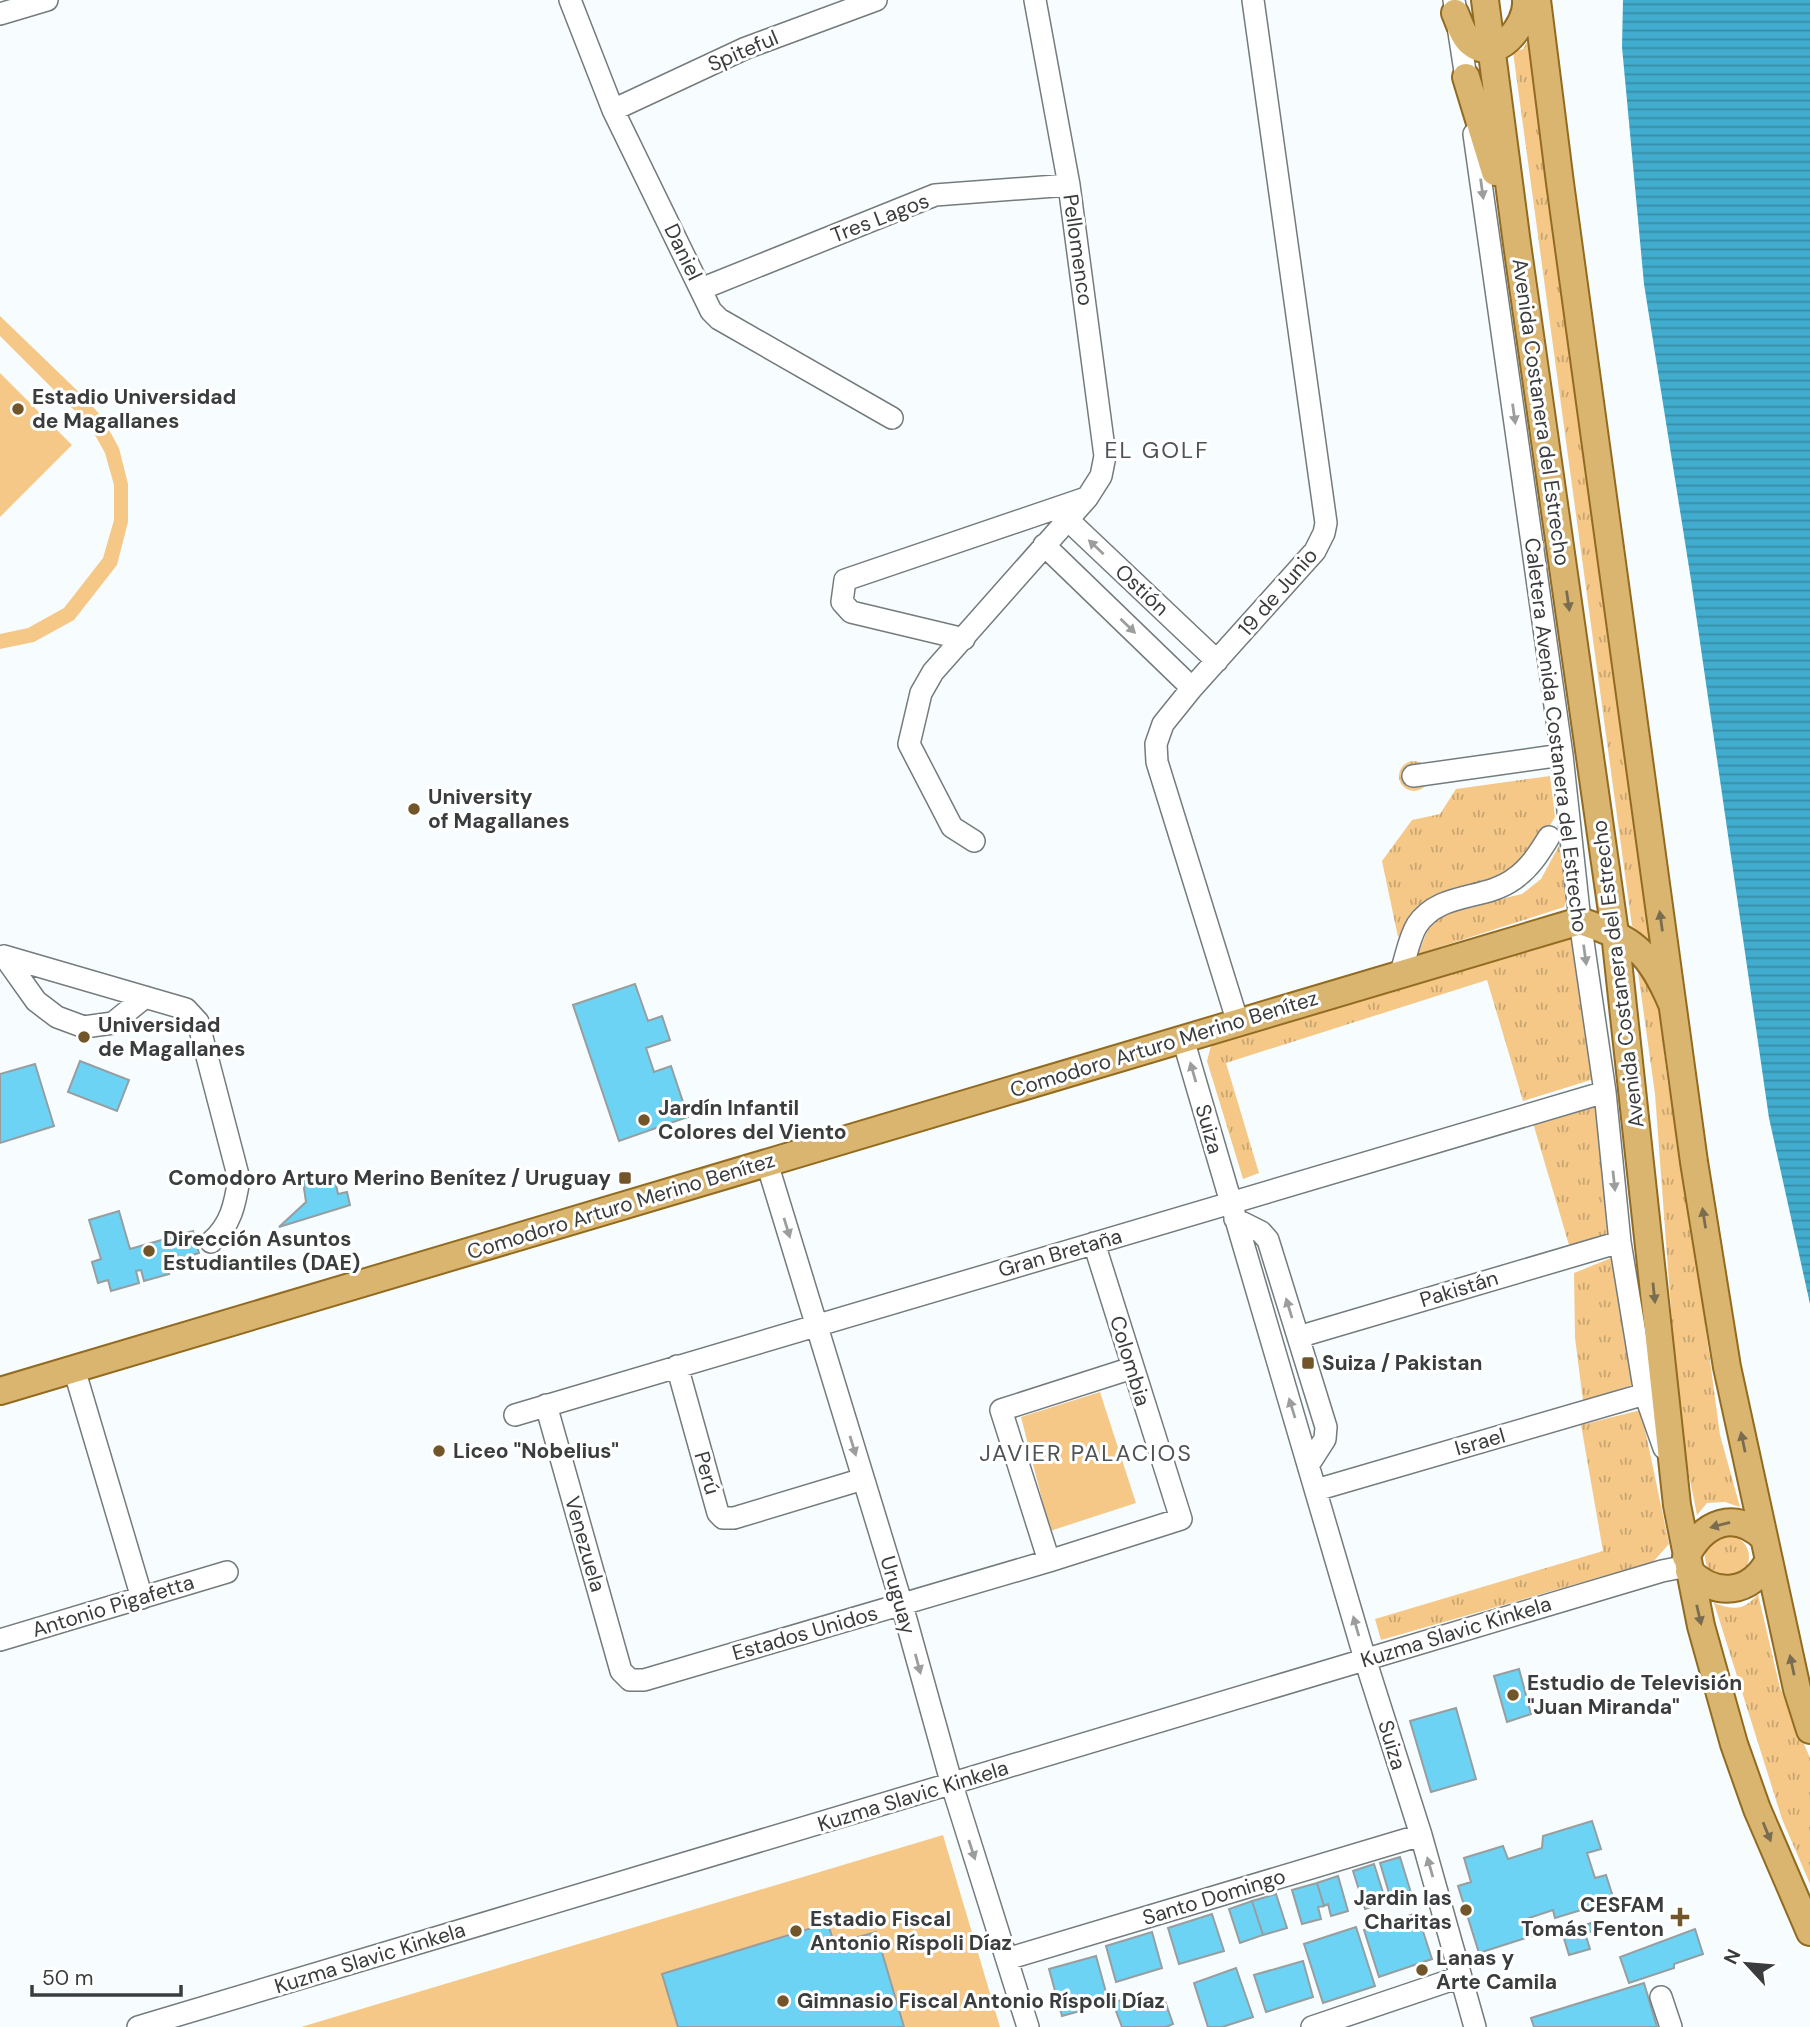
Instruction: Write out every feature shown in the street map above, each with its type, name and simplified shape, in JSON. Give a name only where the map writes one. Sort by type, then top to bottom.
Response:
[{"type":"main road","name":"Avenida Costanera del Estrecho","points":[[1485,0],[1615,933],[1671,1466],[1687,1565],[1734,1744],[1768,1835],[1810,1932]]},
{"type":"main road","points":[[1454,6],[1469,41],[1475,46],[1492,48],[1504,44],[1516,33],[1524,18],[1526,0]]},
{"type":"main road","points":[[1537,0],[1694,1162],[1727,1367],[1797,1689],[1810,1730]]},
{"type":"main road","points":[[1466,76],[1517,244]]},
{"type":"main road","points":[[1580,920],[1615,933],[1647,958],[1661,979],[1672,1004]]},
{"type":"main road","name":"Comodoro Arturo Merino Benítez","points":[[0,1391],[1580,920]]},
{"type":"main road","points":[[1720,1523],[1749,1526],[1766,1549],[1756,1578],[1737,1588],[1714,1587],[1687,1565],[1703,1532],[1720,1523]]},
{"type":"street","points":[[0,14],[47,0]]},
{"type":"street","name":"Daniel","points":[[570,0],[613,110],[711,312],[892,418]]},
{"type":"street","name":"Spiteful","points":[[613,110],[746,48],[876,0]]},
{"type":"street","name":"Pellomenco","points":[[974,841],[953,827],[909,744],[921,693],[933,671],[1087,498],[1101,475],[1105,456],[1069,185],[1035,0]]},
{"type":"street","name":"19 de Junio","points":[[1238,1023],[1156,753],[1156,744],[1163,724],[1192,688],[1315,551],[1326,523],[1253,0]]},
{"type":"street","name":"Caletera Avenida Costanera del Estrecho","points":[[1454,6],[1562,755],[1580,920],[1605,1092],[1620,1242],[1645,1394],[1671,1466]]},
{"type":"street","name":"Tres Lagos","points":[[701,289],[935,195],[1069,185]]},
{"type":"street","points":[[964,639],[851,612],[842,602],[845,580],[1087,498]]},
{"type":"street","name":"Ostión","points":[[1067,519],[1217,661]]},
{"type":"street","name":"Ostión","points":[[1044,545],[1192,688]]},
{"type":"street","points":[[1413,776],[1562,755]]},
{"type":"street","points":[[1401,972],[1416,927],[1430,910],[1513,881],[1528,868],[1549,837]]},
{"type":"street","points":[[145,998],[113,1023],[84,1027],[57,1017],[37,1001],[4,956],[186,1009],[198,1022],[239,1179],[227,1225],[211,1242]]},
{"type":"street","name":"Suiza","points":[[1183,1040],[1365,1659],[1421,1835],[1475,2027]]},
{"type":"street","name":"Gran Bretaña","points":[[515,1415],[1094,1243],[1233,1211],[1605,1092]]},
{"type":"street","name":"Uruguay","points":[[767,1163],[902,1605],[952,1785],[1028,2027]]},
{"type":"street","points":[[1233,1211],[1268,1240],[1326,1427],[1325,1439],[1309,1464]]},
{"type":"street","name":"Pakistán","points":[[1298,1337],[1620,1242]]},
{"type":"street","name":"Colombia","points":[[1094,1243],[1181,1520]]},
{"type":"street","name":"Perú","points":[[677,1366],[718,1513],[723,1518],[734,1518],[863,1479]]},
{"type":"street","points":[[1049,1561],[1001,1410],[1132,1368]]},
{"type":"street","points":[[74,1369],[142,1598]]},
{"type":"street","name":"Israel","points":[[1315,1490],[1645,1394]]},
{"type":"street","name":"Venezuela","points":[[546,1405],[621,1671],[630,1680]]},
{"type":"street","name":"Estados Unidos","points":[[630,1680],[644,1680],[1181,1520]]},
{"type":"street","name":"Kuzma Slavic Kinkela","points":[[138,2027],[1687,1565]]},
{"type":"street","name":"Antonio Pigafetta","points":[[0,1640],[227,1572]]},
{"type":"street","name":"Santo Domingo","points":[[1007,1959],[1421,1835]]},
{"type":"street","points":[[1312,2027],[1338,2023],[1460,1977]]},
{"type":"street","points":[[1661,1997],[1671,2027]]},
{"type":"green space","points":[[1533,32],[1655,938],[1648,939],[1632,926],[1513,52],[1523,49]]},
{"type":"green space","name":"Estadio Universidad de Magallanes","points":[[0,316],[102,417],[119,448],[128,484],[128,522],[117,565],[74,620],[34,642],[0,649],[0,634],[28,628],[64,608],[103,558],[114,520],[114,485],[105,453],[90,426],[0,336]]},
{"type":"green space","name":"Estadio Universidad de Magallanes","points":[[0,373],[72,445],[0,517]]},
{"type":"green space","points":[[1414,761],[1425,765],[1429,776],[1425,787],[1414,791],[1403,787],[1399,776],[1403,765]]},
{"type":"green space","points":[[1550,776],[1555,817],[1533,855],[1515,874],[1444,892],[1398,937],[1382,861],[1412,820],[1440,814],[1456,789]]},
{"type":"green space","points":[[1561,842],[1568,897],[1564,907],[1418,954],[1428,929],[1445,912],[1522,894],[1541,879]]},
{"type":"green space","points":[[1569,933],[1575,937],[1597,1078],[1523,1101],[1487,980],[1226,1063],[1259,1173],[1243,1179],[1207,1061],[1212,1042]]},
{"type":"green space","points":[[1637,965],[1656,986],[1668,1084],[1680,1137],[1720,1435],[1740,1507],[1725,1502],[1707,1503],[1697,1515],[1680,1430],[1655,1094]]},
{"type":"green space","points":[[1596,1105],[1612,1233],[1569,1245],[1533,1123]]},
{"type":"green space","points":[[1616,1256],[1638,1383],[1583,1401],[1575,1338],[1574,1273]]},
{"type":"green space","points":[[1100,1392],[1136,1503],[1050,1531],[1021,1417]]},
{"type":"green space","points":[[1641,1410],[1669,1544],[1653,1562],[1381,1640],[1375,1619],[1603,1551],[1581,1425]]},
{"type":"green space","points":[[1727,1535],[1742,1542],[1749,1557],[1742,1572],[1727,1579],[1712,1572],[1705,1557],[1712,1542]]},
{"type":"green space","points":[[1758,1594],[1780,1688],[1810,1758],[1810,1884],[1782,1819],[1714,1603],[1738,1608],[1748,1604]]},
{"type":"green space","name":"Estadio Fiscal Antonio Ríspoli Díaz","points":[[943,1835],[1000,2027],[301,2027]]},
{"type":"water","points":[[1623,0],[1810,0],[1810,1304],[1769,1118],[1691,580],[1644,284],[1622,47]]},
{"type":"building","points":[[635,984],[648,1021],[662,1016],[670,1040],[646,1048],[654,1072],[671,1066],[688,1117],[619,1141],[573,1005]]},
{"type":"building","points":[[80,1061],[129,1080],[117,1111],[68,1092]]},
{"type":"building","points":[[35,1064],[54,1126],[0,1143],[0,1074]]},
{"type":"building","points":[[334,1175],[338,1194],[347,1192],[350,1205],[279,1227],[306,1202],[303,1181]]},
{"type":"building","name":"Dirección Asuntos Estudiantiles (DAE)","points":[[119,1211],[130,1249],[193,1231],[199,1253],[165,1263],[169,1274],[144,1281],[141,1270],[136,1271],[139,1283],[111,1291],[108,1280],[98,1283],[92,1262],[101,1259],[89,1220]]},
{"type":"building","name":"Estudio de Televisión \"Juan Miranda\"","points":[[1519,1669],[1531,1714],[1507,1722],[1494,1676]]},
{"type":"building","points":[[1456,1708],[1476,1779],[1431,1792],[1410,1721]]},
{"type":"building","points":[[1592,1821],[1601,1849],[1587,1853],[1595,1878],[1606,1875],[1614,1900],[1555,1918],[1553,1910],[1529,1918],[1535,1935],[1479,1953],[1458,1886],[1471,1882],[1464,1858],[1503,1846],[1508,1859],[1542,1848],[1543,1836]]},
{"type":"building","points":[[1400,1857],[1412,1896],[1392,1903],[1380,1863]]},
{"type":"building","points":[[1374,1864],[1386,1902],[1365,1909],[1353,1871]]},
{"type":"building","points":[[1338,1876],[1348,1911],[1331,1916],[1328,1904],[1324,1906],[1317,1883]]},
{"type":"building","points":[[1317,1883],[1324,1906],[1318,1907],[1321,1919],[1302,1924],[1292,1890]]},
{"type":"building","points":[[1276,1894],[1287,1928],[1263,1935],[1252,1901]]},
{"type":"building","points":[[1252,1901],[1263,1935],[1240,1943],[1229,1909]]},
{"type":"building","points":[[1417,1913],[1432,1959],[1379,1977],[1364,1930]]},
{"type":"building","points":[[1212,1914],[1224,1951],[1179,1964],[1168,1928]]},
{"type":"building","name":"Gimnasio Fiscal Antonio Ríspoli Díaz","points":[[828,1923],[834,1944],[876,1932],[904,2027],[678,2027],[662,1974]]},
{"type":"building","points":[[1591,1923],[1593,1931],[1585,1933],[1590,1949],[1569,1955],[1562,1932]]},
{"type":"building","points":[[1356,1927],[1375,1986],[1323,2003],[1304,1944]]},
{"type":"building","points":[[1695,1929],[1703,1954],[1674,1964],[1674,1968],[1629,1983],[1620,1957]]},
{"type":"building","points":[[1152,1932],[1162,1968],[1116,1982],[1106,1946]]},
{"type":"building","points":[[1096,1956],[1109,2003],[1062,2016],[1049,1969]]},
{"type":"building","points":[[1303,1961],[1313,1997],[1266,2012],[1254,1975]]},
{"type":"building","points":[[1236,1968],[1253,2017],[1222,2027],[1208,2027],[1194,1983]]},
{"type":"building","points":[[1644,1983],[1657,2027],[1534,2027],[1531,2018]]},
{"type":"building","points":[[1126,1998],[1128,2005],[1141,2000],[1144,2008],[1165,2001],[1173,2024],[1166,2027],[1122,2027],[1113,2003]]},
{"type":"place","name":"Estadio Universidad de Magallanes","points":[[18,409]]},
{"type":"place","name":"University of Magallanes","points":[[414,809]]},
{"type":"place","name":"Universidad de Magallanes","points":[[84,1037]]},
{"type":"place","name":"Jardín Infantil Colores del Viento","points":[[644,1120]]},
{"type":"place","name":"Comodoro Arturo Merino Benítez / Uruguay","points":[[625,1178]]},
{"type":"place","name":"Dirección Asuntos Estudiantiles (DAE)","points":[[149,1251]]},
{"type":"place","name":"Suiza / Pakistan","points":[[1308,1363]]},
{"type":"place","name":"Liceo \"Nobelius\"","points":[[439,1451]]},
{"type":"place","name":"Estudio de Televisión \"Juan Miranda\"","points":[[1513,1695]]},
{"type":"place","name":"Jardin las Charitas","points":[[1466,1910]]},
{"type":"place","name":"CESFAM Tomás Fenton","points":[[1680,1917]]},
{"type":"place","name":"Estadio Fiscal Antonio Ríspoli Díaz","points":[[796,1931]]},
{"type":"place","name":"Lanas y Arte Camila","points":[[1422,1970]]},
{"type":"place","name":"Gimnasio Fiscal Antonio Ríspoli Díaz","points":[[783,2001]]},
{"type":"district","name":"EL GOLF","points":[[1157,450]]},
{"type":"district","name":"JAVIER PALACIOS","points":[[1086,1453]]}]
